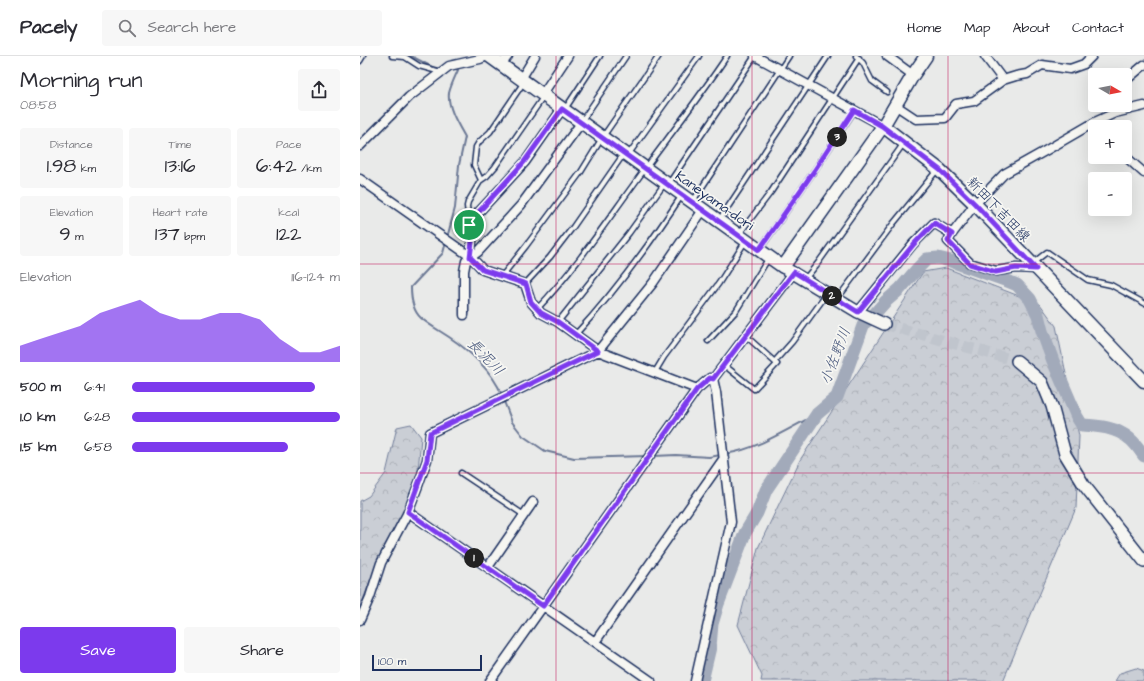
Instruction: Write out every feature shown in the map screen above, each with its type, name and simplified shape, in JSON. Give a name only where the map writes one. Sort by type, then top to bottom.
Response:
[{"type":"main road","name":"Kaneyama-dori","points":[[488,56],[504,60],[522,80],[543,96],[666,184],[693,201],[742,238],[788,269]]},
{"type":"main road","points":[[788,269],[926,56]]},
{"type":"main road","name":"新田下吉田線","points":[[882,126],[938,169],[975,204],[1144,381]]},
{"type":"street","points":[[360,146],[409,97],[449,66],[488,56]]},
{"type":"street","points":[[522,80],[535,56]]},
{"type":"street","points":[[543,96],[568,56]]},
{"type":"street","points":[[757,56],[882,126]]},
{"type":"street","points":[[887,56],[913,75]]},
{"type":"street","points":[[985,56],[1003,80]]},
{"type":"street","points":[[895,105],[916,119],[945,118],[956,104],[974,101],[1003,80],[1027,74],[1042,65],[1070,69],[1084,64],[1092,56]]},
{"type":"street","points":[[1132,75],[1144,65]]},
{"type":"street","points":[[1103,120],[1115,112],[1144,106]]},
{"type":"street","points":[[470,257],[472,242],[469,225],[476,215],[524,162],[563,110]]},
{"type":"street","points":[[464,315],[464,271],[466,261],[478,252],[521,204],[581,123]]},
{"type":"street","points":[[1034,267],[1016,268],[996,272],[970,264],[948,241],[975,204],[1004,174],[1088,129]]},
{"type":"street","points":[[1132,162],[1144,173]]},
{"type":"street","points":[[360,179],[470,257],[483,270],[526,284],[531,302],[541,313],[558,322],[598,351],[697,389]]},
{"type":"street","points":[[360,620],[370,597],[381,563],[408,512],[427,460],[430,433],[598,351],[653,283],[703,210]]},
{"type":"street","points":[[858,312],[914,244],[934,223],[952,234]]},
{"type":"street","points":[[490,681],[697,389],[710,378],[713,379],[746,335],[788,269],[858,312],[880,322]]},
{"type":"street","points":[[1017,361],[1042,382],[1052,406],[1065,454],[1084,485],[1144,561]]},
{"type":"street","points":[[695,681],[731,522],[716,392],[713,379]]},
{"type":"street","points":[[595,642],[724,458]]},
{"type":"street","points":[[488,567],[533,502]]},
{"type":"street","points":[[408,512],[651,681]]},
{"type":"lane","points":[[360,61],[363,56]]},
{"type":"lane","points":[[392,56],[405,58],[419,66],[442,72]]},
{"type":"lane","points":[[563,110],[600,56]]},
{"type":"lane","points":[[581,123],[626,56]]},
{"type":"lane","points":[[502,276],[581,172],[602,138],[659,56]]},
{"type":"lane","points":[[526,284],[550,257],[573,227],[699,56]]},
{"type":"lane","points":[[537,309],[566,277],[703,93],[727,56]]},
{"type":"lane","points":[[558,322],[666,184],[757,56]]},
{"type":"lane","points":[[693,201],[789,56]]},
{"type":"lane","points":[[718,221],[828,56]]},
{"type":"lane","points":[[655,372],[664,357],[723,277],[742,238],[857,57],[863,63],[872,81],[887,92]]},
{"type":"lane","points":[[481,180],[474,165],[476,147],[479,142],[490,132],[522,80]]},
{"type":"lane","points":[[469,225],[468,202],[481,180],[495,167],[543,96]]},
{"type":"lane","points":[[708,341],[736,311],[764,253],[814,171],[854,110]]},
{"type":"lane","points":[[805,279],[904,142]]},
{"type":"lane","points":[[837,299],[893,224],[938,169]]},
{"type":"lane","points":[[575,335],[648,245],[682,195]]},
{"type":"lane","points":[[1034,267],[1046,252],[1088,280],[1111,285],[1144,303]]},
{"type":"lane","points":[[775,361],[792,342],[828,293]]},
{"type":"lane","points":[[723,365],[754,389],[777,364],[746,335]]},
{"type":"lane","points":[[461,473],[524,515]]},
{"type":"green space","points":[[946,268],[1040,304],[1056,326],[1079,436],[1076,508],[1003,681],[761,681],[762,676],[738,625],[758,548],[800,460],[923,272]]},
{"type":"green space","points":[[411,424],[421,437],[418,471],[406,508],[370,581],[360,608],[360,501],[369,496],[386,473],[397,427]]},
{"type":"green space","points":[[1136,668],[1144,671],[1144,681],[1115,681],[1120,673]]},
{"type":"waterway","name":"長泥川","points":[[411,56],[436,69],[441,68]]},
{"type":"waterway","name":"長泥川","points":[[447,238],[455,208],[459,165],[465,137],[454,116],[449,98],[449,93],[458,70],[454,68]]},
{"type":"waterway","name":"長泥川","points":[[446,242],[443,253],[411,287],[414,308],[418,315],[431,326],[473,355],[493,378],[502,395]]},
{"type":"waterway","name":"小佐野川","points":[[702,681],[710,647],[712,624],[718,604],[745,533],[757,513],[766,490],[817,414],[837,397],[864,323],[869,320],[885,302],[900,289],[927,259],[938,258],[951,261],[1017,285],[1030,299],[1038,315],[1053,361],[1077,417],[1082,425],[1101,427],[1119,432],[1132,441],[1144,456]]},
{"type":"waterway","name":"長泥川","points":[[503,399],[512,422],[523,436],[545,451],[574,458],[647,456]]},
{"type":"waterway","name":"長泥川","points":[[725,454],[749,448],[761,443],[817,414]]},
{"type":"waterway","name":"長泥川","points":[[654,456],[676,455],[709,457],[721,455]]},
{"type":"tunnel","points":[[884,324],[1017,361]]},
{"type":"route","points":[[562,109],[682,195],[693,201],[703,210],[759,250],[854,110],[882,126],[940,170],[975,204],[1036,269],[1016,268],[996,272],[970,264],[948,241],[952,234],[934,223],[914,244],[858,312],[794,272],[713,379],[710,378],[697,389],[543,606],[408,512],[427,460],[430,433],[598,351],[558,322],[541,313],[531,302],[526,284],[503,278],[502,276],[483,270],[470,257],[472,242],[469,225],[476,215],[524,162],[562,109]]}]
